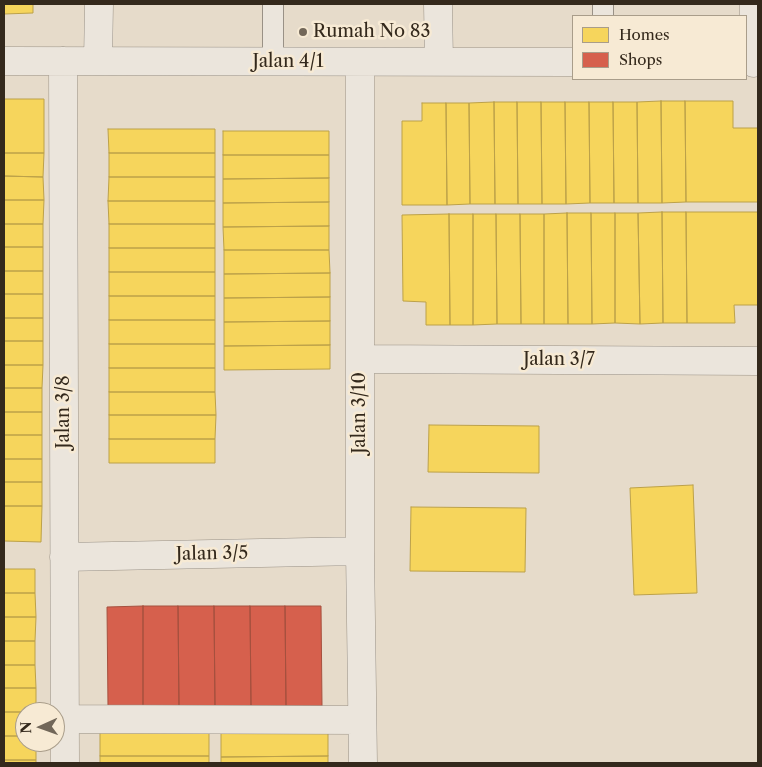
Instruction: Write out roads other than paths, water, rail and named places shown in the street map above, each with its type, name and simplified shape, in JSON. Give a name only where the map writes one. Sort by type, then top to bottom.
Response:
[{"type":"street","points":[[98,61],[99,4]]},
{"type":"street","points":[[438,4],[439,62]]},
{"type":"street","points":[[753,63],[754,4]]},
{"type":"street","name":"Jalan 4/1","points":[[4,61],[572,62]]},
{"type":"street","name":"Jalan 3/8","points":[[63,61],[65,702]]},
{"type":"street","name":"Jalan 3/10","points":[[360,62],[360,551],[363,763]]},
{"type":"street","name":"Jalan 3/7","points":[[360,359],[758,361]]},
{"type":"street","name":"Jalan 3/5","points":[[64,557],[360,551]]},
{"type":"street","points":[[65,719],[362,720]]},
{"type":"lane","points":[[273,4],[273,62]]},
{"type":"place","name":"Rumah No 83","points":[[303,32]]}]
